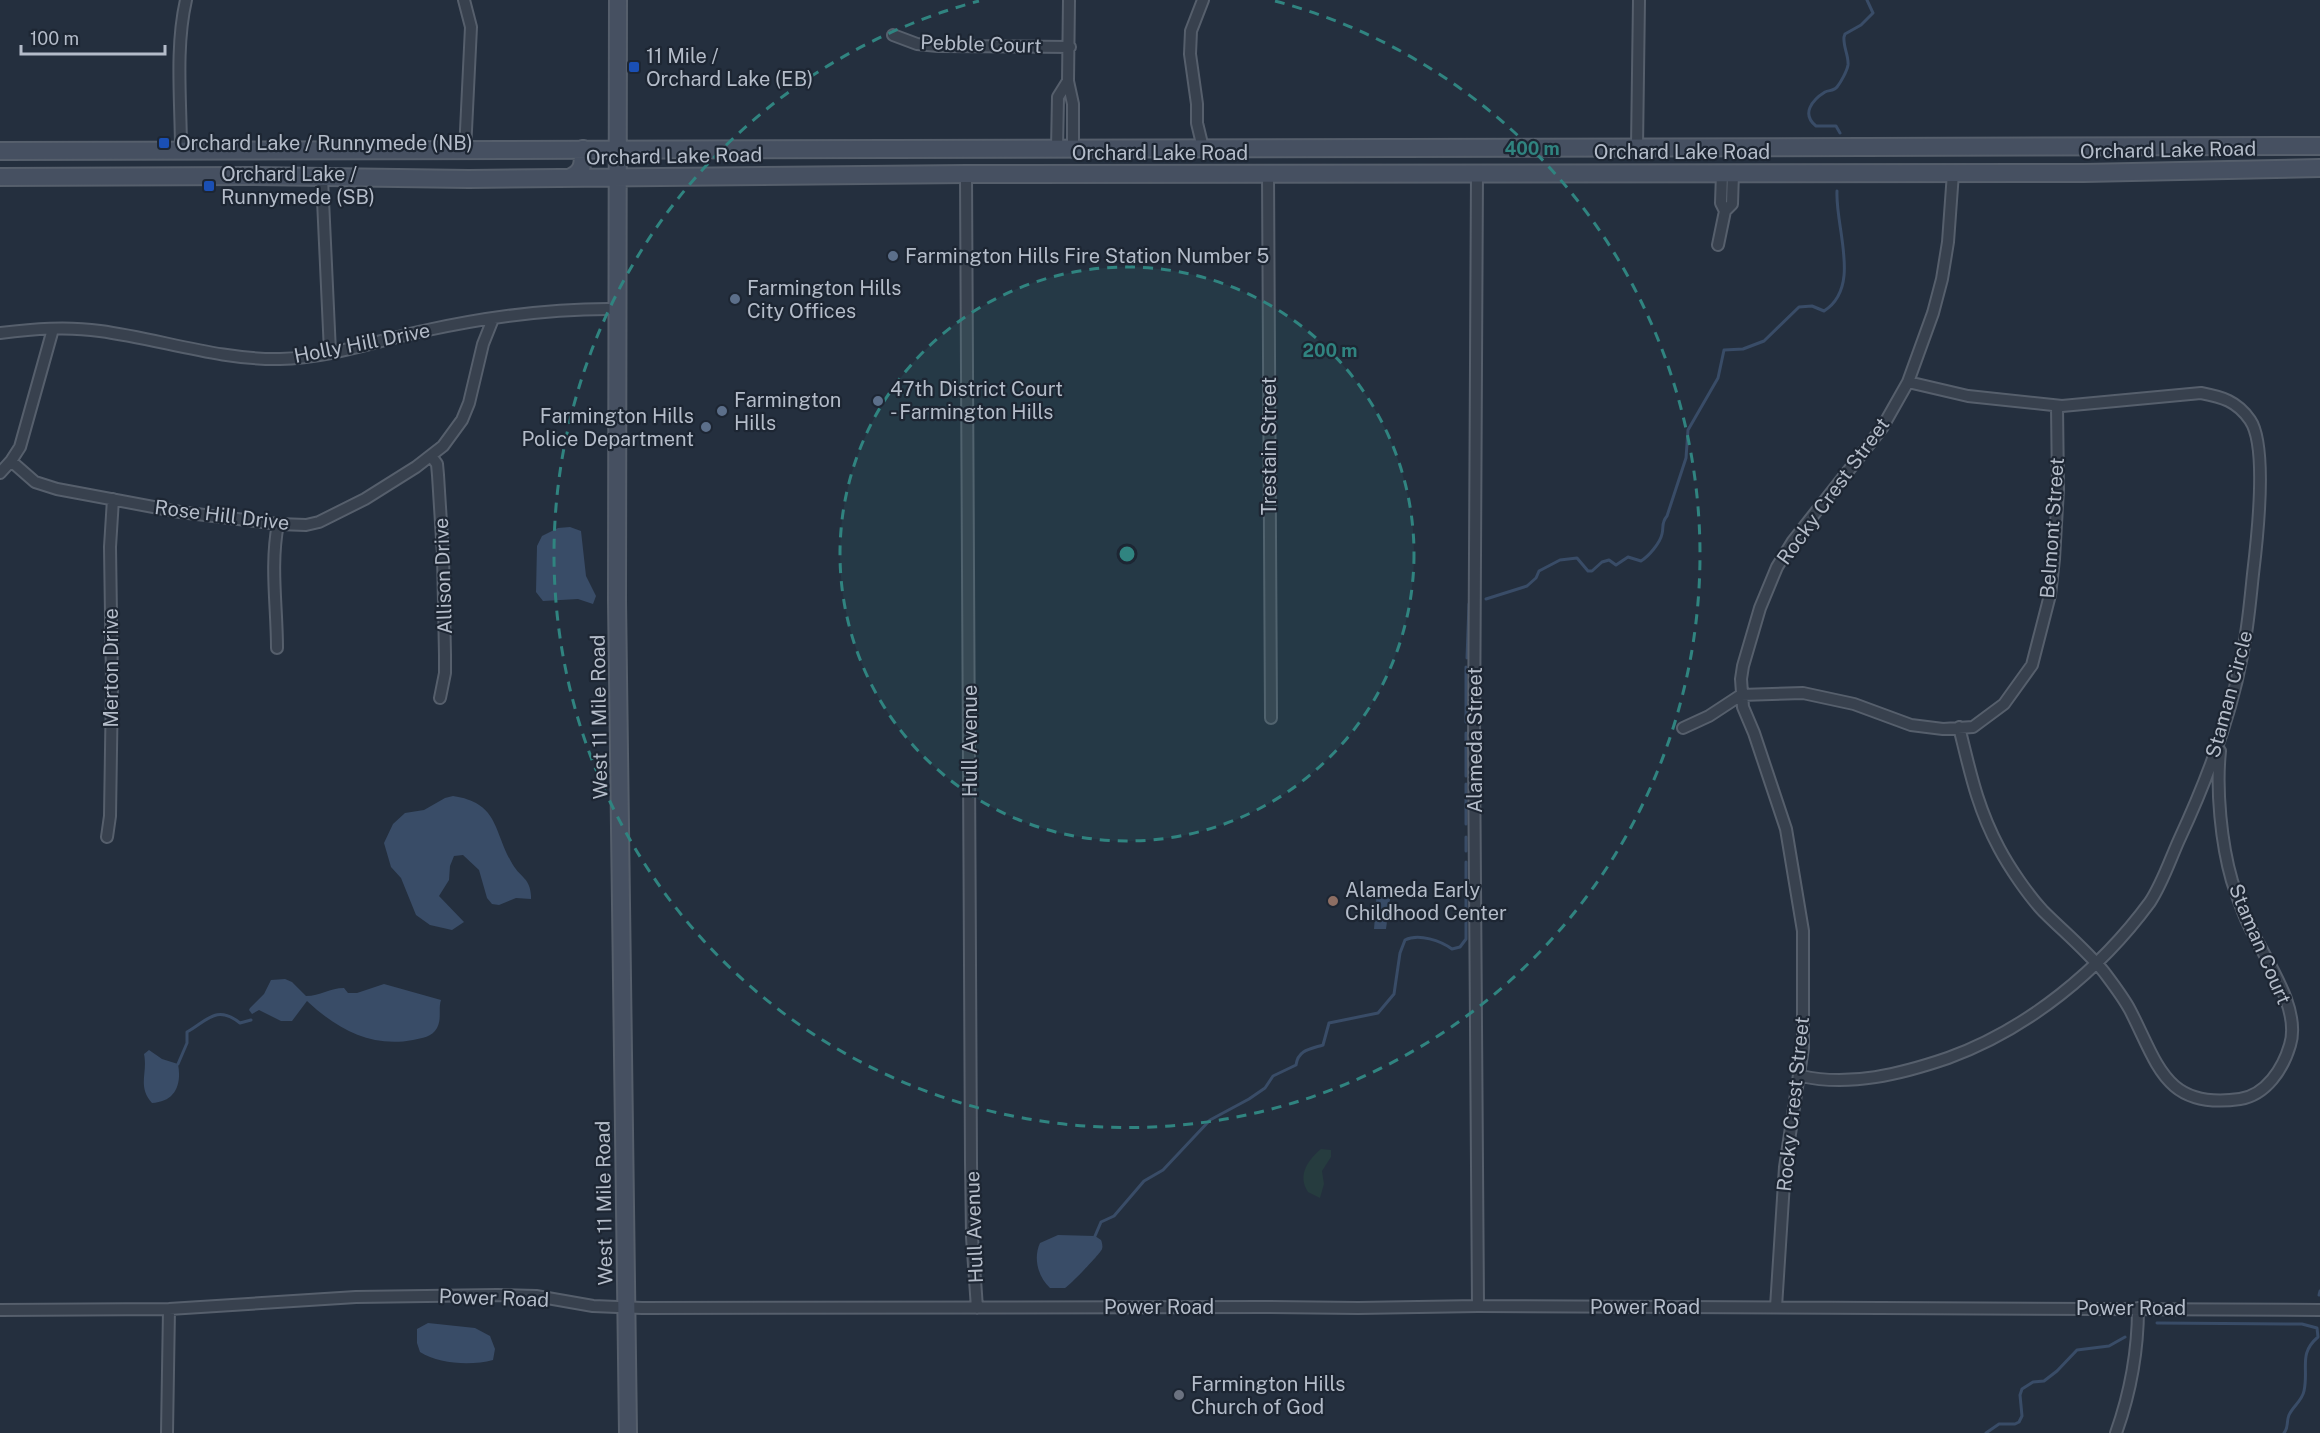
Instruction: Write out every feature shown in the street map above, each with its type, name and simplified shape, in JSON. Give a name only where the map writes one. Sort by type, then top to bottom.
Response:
[{"type":"main road","name":"West 11 Mile Road","points":[[618,0],[617,601],[628,1433]]},
{"type":"main road","points":[[2252,170],[2261,164],[2263,146]]},
{"type":"main road","name":"Orchard Lake Road","points":[[0,151],[2320,146]]},
{"type":"main road","points":[[1565,174],[1576,170],[1580,165],[1582,147]]},
{"type":"main road","points":[[1805,173],[1805,163],[1808,157],[1813,155],[1880,155],[1897,147]]},
{"type":"main road","points":[[2084,173],[2095,162],[2096,147]]},
{"type":"main road","points":[[655,177],[655,161],[659,154],[667,148]]},
{"type":"main road","points":[[966,174],[962,160],[969,157],[1046,157],[1071,148]]},
{"type":"main road","points":[[1191,174],[1198,171],[1203,164],[1203,148]]},
{"type":"main road","points":[[1329,173],[1330,161],[1337,156],[1413,156],[1436,153],[1450,148]]},
{"type":"main road","points":[[569,178],[580,171],[583,149]]},
{"type":"main road","points":[[865,176],[876,165],[877,149]]},
{"type":"main road","points":[[903,149],[903,175]]},
{"type":"main road","points":[[250,176],[258,175],[269,165],[270,150]]},
{"type":"main road","points":[[322,178],[318,165],[324,151]]},
{"type":"main road","name":"Orchard Lake Road","points":[[0,177],[617,178],[966,174],[2084,173],[2320,168]]},
{"type":"street","points":[[182,151],[181,45],[186,0]]},
{"type":"street","points":[[464,0],[471,27],[465,151]]},
{"type":"street","points":[[1069,0],[1068,81],[1073,104],[1071,148]]},
{"type":"street","points":[[1203,0],[1191,31],[1190,54],[1197,104],[1197,123],[1203,148]]},
{"type":"street","points":[[1637,147],[1639,0]]},
{"type":"street","name":"Pebble Court","points":[[893,35],[917,44],[938,46],[1070,47]]},
{"type":"street","points":[[1068,81],[1058,98],[1071,148]]},
{"type":"street","name":"Alameda Street","points":[[1477,173],[1474,746],[1478,1306]]},
{"type":"street","points":[[1718,245],[1725,212],[1721,203],[1728,173]]},
{"type":"street","name":"Rocky Crest Street","points":[[1776,1306],[1785,1167],[1800,1076],[1804,1027],[1804,963],[1799,897],[1786,829],[1743,707],[1741,679],[1749,639],[1777,567],[1793,541],[1882,428],[1908,382],[1933,313],[1942,279],[1948,242],[1953,173]]},
{"type":"street","name":"Hull Avenue","points":[[966,174],[971,1150],[972,1237],[977,1308]]},
{"type":"street","name":"Trestain Street","points":[[1268,174],[1271,718]]},
{"type":"street","points":[[322,178],[330,352]]},
{"type":"street","name":"Holly Hill Drive","points":[[0,333],[53,329],[100,331],[251,357],[280,359],[330,352],[424,331],[494,319],[556,310],[618,309]]},
{"type":"street","name":"Rose Hill Drive","points":[[11,461],[34,482],[44,486],[180,512],[278,524],[306,525],[336,515],[382,489],[443,446],[462,420],[474,386],[483,344],[494,319]]},
{"type":"street","points":[[0,473],[20,447],[53,329]]},
{"type":"street","name":"Staman Circle","points":[[1800,1076],[1838,1081],[1867,1078],[1918,1067],[1959,1054],[1986,1042],[2022,1021],[2088,973],[2151,900],[2204,786],[2223,730],[2242,658],[2259,532],[2258,449],[2251,421],[2236,403],[2201,393],[2057,406],[1968,396],[1908,382]]},
{"type":"street","name":"Belmont Street","points":[[1959,728],[1973,727],[2004,705],[2029,671],[2034,659],[2049,595],[2054,559],[2058,489],[2057,406]]},
{"type":"street","name":"Allison Drive","points":[[431,456],[437,464],[443,555],[444,673],[440,698]]},
{"type":"street","name":"Merton Drive","points":[[106,837],[110,816],[112,685],[110,547],[113,499]]},
{"type":"street","points":[[277,648],[274,568],[278,524]]},
{"type":"street","points":[[1683,728],[1709,716],[1741,695],[1803,693],[1854,704],[1911,725],[1943,729],[1959,728],[1975,795],[1997,846],[2041,909],[2095,963]]},
{"type":"street","name":"Staman Court","points":[[2095,963],[2129,1007],[2161,1072],[2186,1095],[2205,1101],[2245,1098],[2261,1090],[2273,1080],[2285,1059],[2291,1042],[2291,1019],[2287,1002],[2245,918],[2232,880],[2223,837],[2218,786],[2223,730]]},
{"type":"street","name":"Power Road","points":[[0,1310],[169,1310],[356,1297],[496,1295],[536,1296],[593,1306],[626,1308],[1776,1306],[2320,1310]]},
{"type":"street","points":[[2116,1433],[2126,1407],[2138,1346],[2138,1308]]},
{"type":"street","points":[[167,1433],[169,1310]]},
{"type":"green space","points":[[1321,1149],[1331,1150],[1331,1157],[1322,1171],[1324,1184],[1320,1198],[1308,1192],[1304,1174],[1308,1163]]},
{"type":"water","points":[[570,527],[581,531],[586,576],[596,596],[593,604],[578,599],[543,601],[536,592],[537,546],[542,536],[558,528]]},
{"type":"water","points":[[453,796],[479,805],[487,812],[513,865],[529,885],[531,899],[516,898],[499,905],[492,904],[487,898],[479,870],[463,855],[454,856],[450,866],[449,880],[439,896],[464,922],[452,930],[430,925],[416,915],[401,878],[391,867],[384,843],[393,824],[405,813],[424,810]]},
{"type":"water","points":[[1377,891],[1391,892],[1386,929],[1374,929]]},
{"type":"water","points":[[285,979],[292,982],[306,996],[344,988],[348,993],[357,993],[384,984],[441,1000],[440,1018],[437,1028],[430,1035],[398,1042],[369,1039],[356,1034],[330,1020],[307,1001],[292,1021],[281,1021],[259,1010],[252,1014],[250,1008],[264,994],[271,980]]},
{"type":"water","points":[[149,1050],[162,1059],[178,1064],[178,1085],[171,1096],[160,1102],[152,1103],[145,1091],[144,1054]]},
{"type":"water","points":[[1058,1235],[1095,1236],[1101,1240],[1102,1248],[1065,1288],[1050,1288],[1040,1273],[1037,1255],[1040,1243]]},
{"type":"water","points":[[428,1323],[475,1328],[490,1336],[495,1349],[493,1360],[455,1363],[436,1359],[420,1352],[417,1343],[417,1329]]},
{"type":"waterway","points":[[1840,133],[1836,126],[1816,126],[1809,117],[1809,112],[1812,103],[1825,92],[1836,88],[1844,76],[1848,62],[1844,37],[1873,13],[1867,0]]},
{"type":"waterway","points":[[1486,599],[1527,586],[1536,578],[1539,571],[1560,560],[1577,558],[1588,571],[1592,571],[1602,562],[1609,560],[1616,565],[1628,557],[1641,561],[1651,553],[1661,538],[1663,523],[1686,458],[1688,430],[1718,378],[1724,350],[1743,349],[1764,341],[1799,307],[1812,306],[1824,311],[1835,300],[1842,287],[1844,256],[1837,191]]},
{"type":"waterway","points":[[1467,658],[1469,604]]},
{"type":"waterway","points":[[1466,667],[1466,722]]},
{"type":"waterway","points":[[1466,733],[1466,776]]},
{"type":"waterway","points":[[1466,784],[1466,824]]},
{"type":"waterway","points":[[1466,837],[1466,851]]},
{"type":"waterway","points":[[1095,1236],[1101,1222],[1114,1216],[1144,1181],[1163,1170],[1210,1120],[1265,1088],[1273,1076],[1296,1065],[1299,1056],[1305,1051],[1323,1045],[1329,1023],[1378,1013],[1394,994],[1400,953],[1405,940],[1417,937],[1442,943],[1452,949],[1460,947],[1466,939],[1466,862]]},
{"type":"waterway","points":[[178,1064],[187,1043],[187,1032],[206,1019],[224,1015],[240,1023],[251,1020]]},
{"type":"waterway","points":[[2319,1295],[2320,1291]]},
{"type":"waterway","points":[[2157,1323],[2302,1324],[2317,1328],[2318,1337],[2306,1355],[2303,1395],[2289,1415],[2284,1433]]},
{"type":"waterway","points":[[1986,1433],[1999,1424],[2019,1422],[2022,1416],[2020,1395],[2022,1389],[2033,1382],[2044,1381],[2077,1350],[2109,1346],[2125,1337]]},
{"type":"place","name":"11 Mile / Orchard Lake (EB)","points":[[634,67]]},
{"type":"place","name":"Orchard Lake / Runnymede (NB)","points":[[164,143]]},
{"type":"place","name":"Orchard Lake / Runnymede (SB)","points":[[209,186]]},
{"type":"place","name":"Farmington Hills Fire Station Number 5","points":[[893,256]]},
{"type":"place","name":"Farmington Hills City Offices","points":[[735,299]]},
{"type":"place","name":"47th District Court - Farmington Hills","points":[[878,401]]},
{"type":"place","name":"Farmington Hills","points":[[722,411]]},
{"type":"place","name":"Farmington Hills Police Department","points":[[706,427]]},
{"type":"place","name":"Alameda Early Childhood Center","points":[[1333,901]]},
{"type":"place","name":"Farmington Hills Church of God","points":[[1179,1395]]}]
